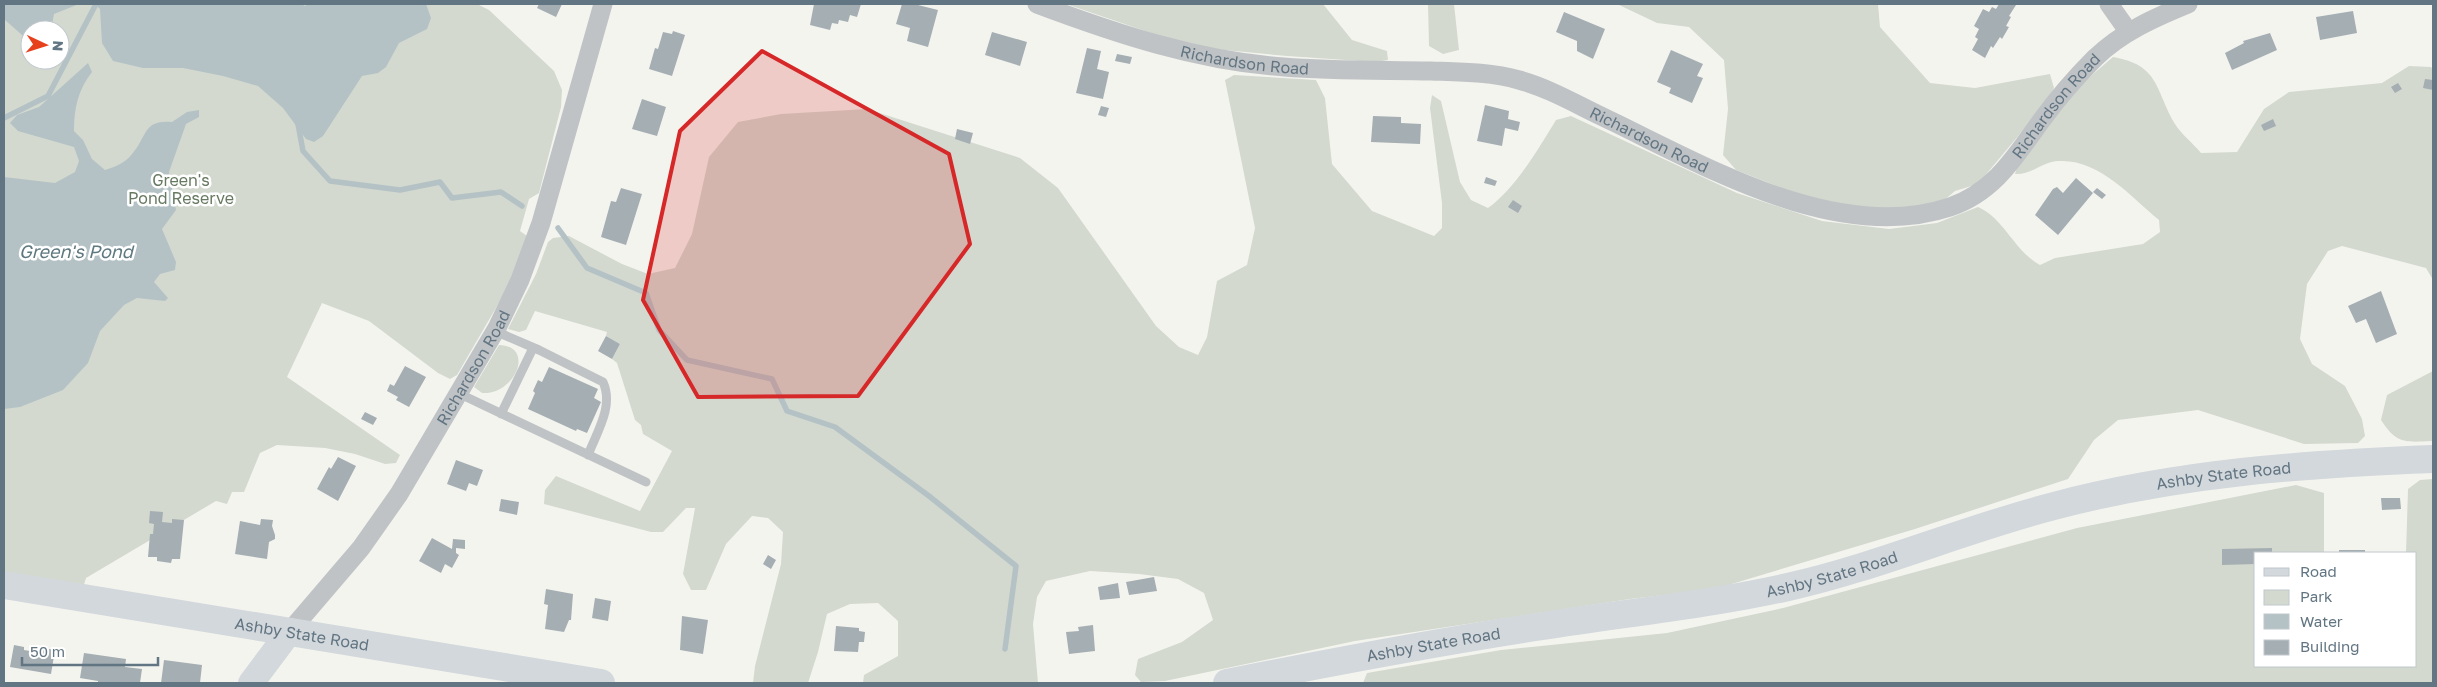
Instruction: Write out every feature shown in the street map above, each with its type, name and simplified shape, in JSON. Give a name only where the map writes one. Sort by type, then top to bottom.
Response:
[{"type":"main road","name":"Ashby State Road","points":[[1227,683],[1424,645],[1703,603],[1791,587],[1850,570],[1999,521],[2092,496],[2142,486],[2262,468],[2433,459]]},
{"type":"main road","name":"Ashby State Road","points":[[4,585],[602,683]]},
{"type":"street","name":"Richardson Road","points":[[251,683],[290,631],[361,548],[399,494],[495,332],[520,280],[541,223],[603,4]]},
{"type":"street","name":"Richardson Road","points":[[1037,4],[1161,47],[1238,62],[1310,69],[1455,72],[1513,78],[1550,91],[1733,179],[1829,211],[1872,218],[1908,216],[1948,208],[1965,201],[1990,186],[2012,162],[2043,119],[2083,71],[2104,50],[2128,31],[2188,4]]},
{"type":"street","points":[[2109,4],[2128,31]]},
{"type":"lane","points":[[495,332],[603,382],[607,390],[607,407],[588,455]]},
{"type":"lane","points":[[501,414],[533,348]]},
{"type":"lane","points":[[460,394],[646,482]]},
{"type":"highlighted area","points":[[762,51],[949,154],[970,244],[858,396],[698,397],[643,300],[680,131]]},
{"type":"green space","name":"Green's Pond Reserve","points":[[4,4],[477,4],[489,10],[554,71],[562,90],[561,107],[539,193],[529,199],[520,231],[527,236],[508,287],[457,375],[450,379],[438,373],[369,321],[322,303],[287,377],[400,455],[396,463],[385,464],[355,454],[325,448],[277,445],[260,453],[244,492],[232,492],[227,504],[216,501],[86,578],[82,591],[4,577]]},
{"type":"green space","points":[[1066,4],[1323,4],[1352,40],[1387,51],[1388,60],[1375,62],[1192,47]]},
{"type":"green space","points":[[1428,4],[1454,4],[1459,50],[1443,54],[1429,46]]},
{"type":"green space","points":[[1617,4],[1878,4],[1880,27],[1930,83],[1975,88],[2050,74],[2054,88],[2049,99],[1978,184],[1955,191],[1942,202],[1890,211],[1849,210],[1800,195],[1736,170],[1723,155],[1728,109],[1724,60],[1689,27],[1657,23]]},
{"type":"green space","points":[[2113,57],[2140,66],[2148,73],[2159,90],[2175,124],[2201,153],[2237,152],[2264,109],[2289,92],[2382,83],[2409,66],[2431,67],[2433,70],[2433,280],[2426,268],[2342,246],[2328,251],[2307,284],[2300,339],[2312,364],[2345,386],[2362,419],[2365,436],[2358,443],[2304,444],[2198,410],[2118,420],[2094,440],[2068,479],[1915,529],[1715,589],[1630,599],[1355,641],[1165,681],[1141,682],[1135,675],[1138,659],[1182,642],[1213,620],[1204,593],[1178,579],[1090,571],[1046,581],[1037,597],[1033,624],[1038,683],[863,683],[864,675],[898,656],[898,621],[878,603],[850,604],[827,614],[808,683],[753,683],[755,666],[781,564],[783,532],[768,518],[752,516],[726,544],[706,590],[691,590],[683,574],[695,508],[686,508],[663,532],[651,532],[544,504],[545,490],[556,476],[640,511],[672,451],[643,434],[641,425],[635,420],[617,363],[612,359],[620,344],[606,336],[607,332],[535,311],[526,330],[519,332],[508,329],[536,274],[548,242],[553,238],[569,236],[622,264],[648,274],[675,268],[692,234],[709,157],[738,122],[781,114],[867,109],[1020,158],[1058,188],[1156,326],[1179,347],[1198,355],[1207,337],[1217,281],[1247,265],[1255,228],[1225,80],[1234,75],[1316,80],[1325,98],[1332,164],[1372,211],[1434,236],[1442,228],[1442,203],[1430,108],[1432,95],[1441,101],[1460,182],[1471,200],[1488,208],[1517,179],[1556,120],[1571,116],[1737,193],[1822,221],[1889,229],[1937,223],[1978,207],[1995,219],[2023,252],[2040,265],[2055,258],[2143,244],[2160,232],[2159,220],[2101,172],[2087,166],[2074,162],[2059,161],[2048,163],[2021,174],[2015,174],[2017,167],[2072,92]]},
{"type":"green space","points":[[499,345],[510,347],[517,353],[519,361],[517,370],[512,379],[504,386],[494,392],[482,393],[474,387]]},
{"type":"green space","points":[[2433,371],[2433,441],[2416,442],[2397,438],[2381,420],[2387,395]]},
{"type":"green space","points":[[2433,479],[2433,683],[1363,683],[1367,673],[1501,650],[1667,633],[1783,608],[2077,528],[2296,485],[2324,493],[2324,552],[2254,552],[2254,667],[2417,667],[2417,552],[2406,552],[2408,489],[2420,480]]},
{"type":"water","points":[[4,4],[79,4],[54,14],[53,20],[20,20],[20,33],[5,20]]},
{"type":"water","points":[[94,4],[303,4],[304,6],[311,4],[426,4],[431,18],[427,29],[399,43],[386,67],[378,73],[362,76],[323,136],[314,142],[306,139],[283,108],[258,86],[223,76],[183,68],[143,68],[113,61],[102,43],[100,9]]},
{"type":"water","name":"Green's Pond","points":[[88,63],[92,72],[83,86],[78,100],[74,131],[83,140],[92,159],[105,170],[126,160],[137,148],[151,126],[156,123],[172,122],[187,112],[199,110],[199,117],[186,124],[169,172],[176,210],[162,229],[176,262],[175,270],[160,274],[154,282],[168,298],[165,301],[137,298],[124,305],[100,331],[88,363],[63,390],[20,407],[4,409],[4,177],[55,183],[75,172],[79,161],[74,147],[18,131],[10,123],[17,115],[39,107]]},
{"type":"building","points":[[539,4],[562,4],[556,17],[537,8]]},
{"type":"building","points":[[814,4],[861,4],[857,17],[850,15],[848,22],[839,20],[838,24],[832,23],[830,30],[810,25]]},
{"type":"building","points":[[902,4],[914,4],[938,10],[928,47],[907,41],[910,28],[896,24]]},
{"type":"building","points":[[1999,4],[2016,5],[2009,16],[2011,17],[2006,26],[2009,27],[2002,39],[2000,37],[1993,48],[1991,46],[1985,58],[1972,50],[1978,39],[1975,37],[1979,29],[1974,26],[1983,9],[1989,12],[1992,7],[1996,9]]},
{"type":"building","points":[[2353,11],[2357,33],[2320,40],[2316,17]]},
{"type":"building","points":[[1564,12],[1605,29],[1593,59],[1577,51],[1577,41],[1556,32]]},
{"type":"building","points":[[673,31],[685,35],[672,76],[649,69],[655,48],[658,49],[663,32],[672,34]]},
{"type":"building","points":[[992,32],[1027,42],[1020,66],[985,55]]},
{"type":"building","points":[[2270,33],[2277,50],[2232,70],[2225,53],[2244,43],[2243,41]]},
{"type":"building","points":[[1087,48],[1101,51],[1097,69],[1109,72],[1103,99],[1076,93]]},
{"type":"building","points":[[1671,50],[1703,64],[1697,76],[1703,78],[1692,103],[1669,93],[1671,88],[1657,82]]},
{"type":"building","points":[[1117,54],[1132,57],[1130,64],[1115,61]]},
{"type":"building","points":[[2425,79],[2433,80],[2433,90],[2423,88]]},
{"type":"building","points":[[2398,83],[2402,89],[2395,93],[2391,87]]},
{"type":"building","points":[[642,99],[666,107],[657,136],[632,129]]},
{"type":"building","points":[[1485,105],[1509,111],[1508,119],[1520,122],[1518,131],[1505,128],[1502,146],[1477,141]]},
{"type":"building","points":[[1101,106],[1109,108],[1106,117],[1098,115]]},
{"type":"building","points":[[1373,116],[1401,117],[1401,123],[1421,124],[1420,144],[1371,142]]},
{"type":"building","points":[[2273,119],[2276,126],[2264,131],[2261,125]]},
{"type":"building","points":[[957,129],[973,133],[970,144],[955,139]]},
{"type":"building","points":[[1486,177],[1497,181],[1495,186],[1484,183]]},
{"type":"building","points":[[2076,178],[2093,193],[2058,235],[2035,215],[2053,189],[2057,187],[2063,193]]},
{"type":"building","points":[[621,188],[642,194],[626,245],[601,237],[611,201],[616,202]]},
{"type":"building","points":[[2097,188],[2106,195],[2102,199],[2093,192]]},
{"type":"building","points":[[1513,200],[1522,206],[1518,213],[1508,207]]},
{"type":"building","points":[[2381,291],[2397,334],[2376,343],[2366,319],[2356,323],[2348,306]]},
{"type":"building","points":[[606,336],[620,344],[612,359],[598,351]]},
{"type":"building","points":[[405,366],[426,377],[409,407],[396,400],[398,397],[387,391],[390,384],[394,386]]},
{"type":"building","points":[[549,367],[598,389],[594,398],[601,402],[587,433],[577,429],[576,431],[528,409],[538,380],[542,382]]},
{"type":"building","points":[[365,412],[377,418],[373,425],[361,419]]},
{"type":"building","points":[[338,457],[356,466],[338,501],[317,489],[329,467],[331,469]]},
{"type":"building","points":[[456,460],[483,470],[477,486],[469,483],[466,491],[447,484]]},
{"type":"building","points":[[2381,498],[2400,498],[2401,509],[2382,510]]},
{"type":"building","points":[[501,499],[519,502],[517,515],[499,511]]},
{"type":"building","points":[[150,511],[163,512],[162,522],[172,523],[172,519],[184,520],[180,559],[172,559],[171,563],[157,561],[157,557],[148,557],[150,534],[153,534],[154,524],[149,523]]},
{"type":"building","points":[[261,519],[273,520],[272,526],[275,539],[269,542],[267,559],[235,554],[240,521],[260,525]]},
{"type":"building","points":[[432,538],[452,549],[453,539],[465,540],[465,549],[456,548],[456,553],[459,555],[452,568],[445,564],[441,573],[419,561]]},
{"type":"building","points":[[2272,548],[2272,552],[2254,552],[2254,564],[2222,565],[2222,549]]},
{"type":"building","points":[[2339,550],[2365,550],[2365,552],[2339,552]]},
{"type":"building","points":[[768,555],[776,560],[771,569],[763,564]]},
{"type":"building","points":[[1154,577],[1157,591],[1129,595],[1126,582]]},
{"type":"building","points":[[1118,583],[1120,598],[1100,600],[1098,587]]},
{"type":"building","points":[[546,589],[573,594],[571,620],[569,620],[564,632],[545,629],[548,605],[544,604]]},
{"type":"building","points":[[595,598],[611,601],[608,621],[592,618]]},
{"type":"building","points":[[682,616],[708,620],[703,654],[680,650]]},
{"type":"building","points":[[1093,625],[1095,651],[1069,654],[1066,632],[1079,631],[1078,627]]},
{"type":"building","points":[[836,626],[859,628],[859,631],[865,632],[864,642],[859,642],[858,652],[834,651]]},
{"type":"building","points":[[14,645],[24,647],[24,650],[42,653],[43,648],[55,650],[51,674],[10,667]]},
{"type":"building","points":[[84,653],[126,659],[125,667],[142,669],[140,683],[98,683],[98,681],[80,678]]},
{"type":"building","points":[[164,660],[202,665],[200,683],[161,683]]},
{"type":"waterway","points":[[4,118],[48,96],[96,4]]},
{"type":"waterway","points":[[298,124],[303,151],[330,181],[400,190],[440,182],[452,198],[501,192],[522,206]]},
{"type":"waterway","points":[[558,228],[587,268],[646,293],[659,330],[687,360],[772,379],[787,411],[835,427],[929,496],[1016,566],[1005,649]]}]
